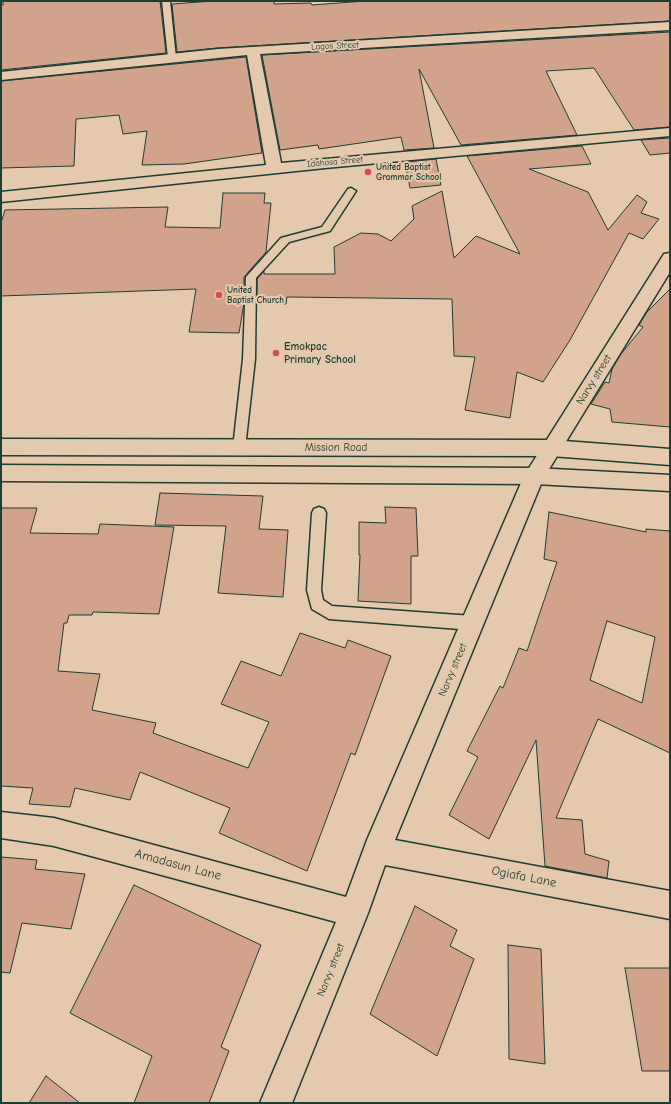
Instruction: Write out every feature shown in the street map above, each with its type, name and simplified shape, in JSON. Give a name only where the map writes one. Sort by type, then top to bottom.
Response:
[{"type":"street","name":"Lagos Street","points":[[1,76],[253,51],[670,26]]},
{"type":"street","points":[[253,51],[274,168]]},
{"type":"street","name":"Idahosa Street","points":[[1,197],[274,168],[670,132]]},
{"type":"street","name":"Narvy street","points":[[276,1103],[354,913],[377,850],[534,476],[670,258]]},
{"type":"street","name":"Mission Road","points":[[1,447],[551,448],[670,457]]},
{"type":"street","points":[[1,473],[534,476],[670,483]]},
{"type":"street","name":"Amadasun Lane","points":[[1,825],[54,832],[354,913]]},
{"type":"street","name":"Ogiafa Lane","points":[[377,850],[670,905]]},
{"type":"lane","points":[[166,1],[172,58]]},
{"type":"lane","points":[[239,448],[249,359],[251,277],[285,240],[326,229],[350,190]]},
{"type":"lane","points":[[319,513],[314,590],[318,604],[329,612],[473,623]]},
{"type":"building","points":[[3,1],[160,1],[166,53],[1,70],[1,5],[3,5]]},
{"type":"building","points":[[213,1],[274,1],[274,4],[311,3],[312,5],[365,1],[670,1],[670,21],[218,48],[177,52],[172,4]]},
{"type":"building","points":[[670,32],[670,127],[634,130],[594,68],[546,71],[577,135],[461,145],[419,69],[434,148],[404,150],[401,137],[319,149],[318,145],[280,150],[262,55]]},
{"type":"building","points":[[246,57],[262,153],[184,164],[142,165],[147,131],[123,134],[119,115],[76,119],[74,166],[1,168],[1,81]]},
{"type":"building","points":[[670,138],[670,153],[650,155],[641,140]]},
{"type":"building","points":[[582,146],[591,164],[529,169],[588,192],[608,230],[637,195],[647,202],[641,213],[659,219],[643,239],[629,233],[570,340],[543,382],[517,372],[510,418],[465,410],[475,357],[454,356],[452,299],[287,297],[286,304],[257,303],[257,279],[264,271],[264,274],[335,274],[334,247],[361,233],[378,234],[391,241],[414,219],[412,206],[442,191],[454,258],[476,236],[520,254],[467,156]]},
{"type":"building","points":[[436,159],[441,185],[410,188],[405,162]]},
{"type":"building","points":[[223,193],[265,193],[264,203],[271,203],[266,252],[244,277],[244,303],[239,333],[189,332],[196,289],[1,296],[1,223],[5,210],[168,207],[165,227],[220,228]]},
{"type":"building","points":[[670,289],[670,427],[612,422],[610,409],[591,404],[605,382],[609,383],[612,369],[621,354],[643,327],[639,325],[647,312]]},
{"type":"building","points":[[160,493],[263,496],[259,529],[288,530],[283,597],[218,593],[226,526],[155,525]]},
{"type":"building","points":[[385,507],[416,508],[418,556],[411,556],[411,604],[358,601],[360,555],[359,522],[386,523]]},
{"type":"building","points":[[1,508],[37,508],[30,533],[98,534],[100,524],[174,527],[159,614],[93,612],[92,615],[69,615],[67,623],[64,623],[58,671],[100,674],[92,710],[156,723],[153,733],[248,768],[269,722],[221,704],[241,661],[281,676],[300,633],[345,648],[348,640],[391,656],[355,755],[351,753],[307,871],[219,833],[230,808],[140,772],[130,800],[75,788],[70,807],[29,804],[33,788],[1,786]]},
{"type":"building","points":[[549,512],[646,532],[646,529],[670,531],[670,753],[598,719],[556,818],[582,820],[585,854],[609,861],[607,878],[545,866],[536,740],[489,839],[449,815],[478,757],[467,751],[500,686],[503,688],[519,648],[527,651],[557,562],[544,559]],"holes":[[[607,621],[655,637],[642,703],[590,680]]]},
{"type":"building","points":[[1,857],[37,860],[35,869],[85,874],[71,929],[22,923],[10,973],[1,972]]},
{"type":"building","points":[[134,885],[261,945],[221,1047],[229,1051],[209,1103],[134,1103],[152,1056],[70,1013]]},
{"type":"building","points":[[415,906],[457,930],[450,946],[474,959],[437,1056],[370,1014]]},
{"type":"building","points":[[508,945],[541,949],[545,1064],[509,1059]]},
{"type":"building","points":[[625,968],[670,968],[670,1071],[642,1071]]},
{"type":"building","points":[[46,1076],[80,1103],[29,1103]]},
{"type":"place","name":"United Baptist Grammar School","points":[[368,172]]},
{"type":"place","name":"United Baptist Church","points":[[219,295]]},
{"type":"place","name":"Emokpac Primary School","points":[[276,353]]}]
